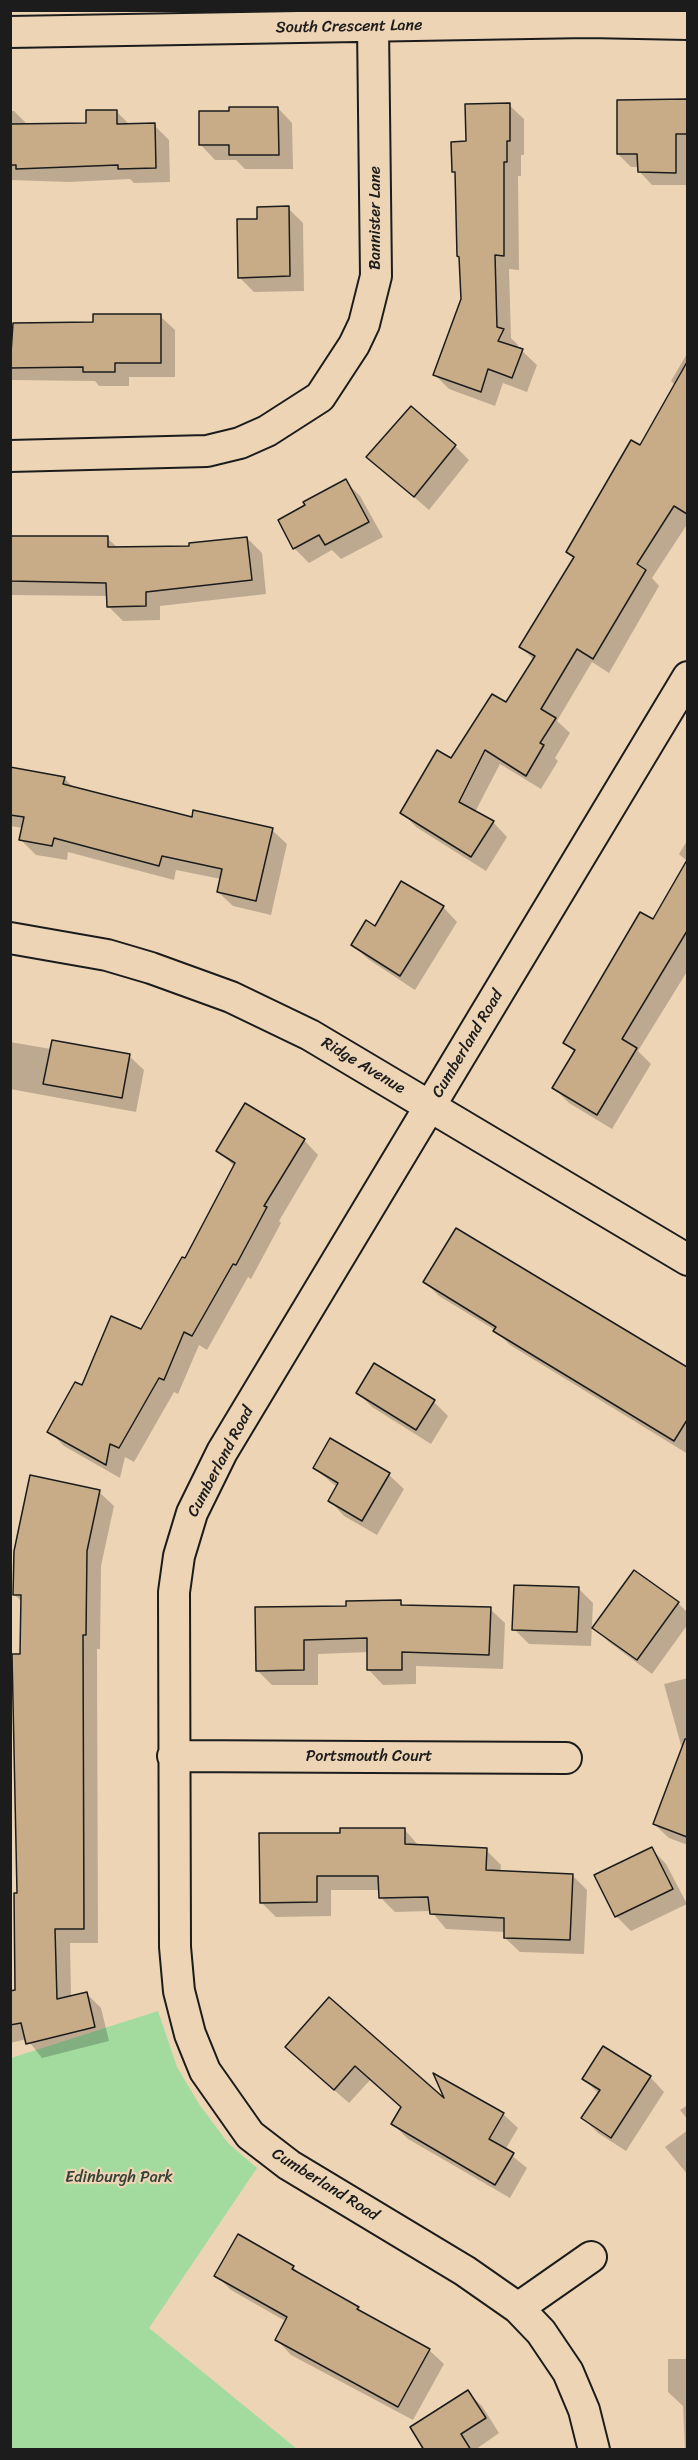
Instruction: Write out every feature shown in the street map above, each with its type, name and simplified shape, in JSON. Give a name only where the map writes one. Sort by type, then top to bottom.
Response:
[{"type":"street","name":"South Crescent Lane","points":[[10,32],[373,27],[588,16],[687,24]]},
{"type":"street","name":"Bannister Lane","points":[[10,456],[207,451],[240,443],[267,431],[320,397],[354,345],[366,316],[376,276],[373,27]]},
{"type":"street","name":"Cumberland Road","points":[[594,2450],[584,2410],[568,2372],[541,2332],[518,2308],[465,2271],[289,2165],[250,2135],[211,2081],[190,2034],[179,1991],[175,1947],[174,1592],[179,1556],[192,1513],[222,1452],[687,677]]},
{"type":"street","name":"Ridge Avenue","points":[[10,938],[107,955],[152,968],[231,997],[310,1035],[687,1260]]},
{"type":"street","name":"Portsmouth Court","points":[[173,1756],[566,1758]]},
{"type":"street","points":[[518,2308],[591,2257]]},
{"type":"green space","name":"Edinburgh Park","points":[[158,2011],[177,2067],[199,2104],[228,2143],[257,2168],[149,2328],[297,2449],[11,2449],[11,2058]]},
{"type":"building","points":[[687,99],[687,134],[676,134],[676,173],[638,172],[637,154],[617,154],[617,100]]},
{"type":"building","points":[[510,103],[510,141],[507,141],[507,162],[504,162],[504,256],[495,255],[497,327],[504,329],[498,341],[523,349],[512,378],[488,369],[481,392],[433,375],[461,299],[459,257],[457,256],[455,172],[452,172],[451,142],[466,141],[465,104]]},
{"type":"building","points":[[229,107],[278,107],[279,155],[229,155],[229,145],[199,145],[199,111],[229,111]]},
{"type":"building","points":[[86,110],[117,110],[117,124],[155,123],[156,168],[118,169],[118,165],[16,169],[16,165],[10,165],[10,124],[86,123]]},
{"type":"building","points":[[289,206],[290,276],[238,278],[237,219],[257,219],[257,207]]},
{"type":"building","points":[[93,314],[161,314],[161,363],[115,363],[115,372],[83,372],[83,367],[10,368],[13,323],[93,322]]},
{"type":"building","points":[[687,362],[687,514],[674,506],[637,564],[646,570],[593,659],[577,649],[541,709],[556,718],[540,743],[544,745],[526,776],[485,750],[459,802],[494,821],[471,857],[400,813],[437,750],[451,758],[492,694],[506,702],[535,656],[519,647],[574,557],[566,552],[631,440],[640,445]]},
{"type":"building","points":[[411,406],[456,445],[414,497],[366,457]]},
{"type":"building","points":[[346,479],[369,522],[325,545],[319,535],[293,549],[278,520],[305,505],[303,502]]},
{"type":"building","points":[[10,536],[108,536],[108,547],[189,546],[189,543],[247,537],[252,580],[146,592],[146,606],[107,607],[106,583],[10,581]]},
{"type":"building","points":[[10,767],[65,777],[63,784],[192,817],[193,810],[273,828],[256,901],[217,892],[222,869],[162,856],[159,866],[54,838],[52,846],[19,840],[24,817],[10,815]]},
{"type":"building","points":[[687,860],[687,931],[622,1039],[637,1048],[597,1115],[552,1088],[575,1050],[563,1043],[640,912],[653,919]]},
{"type":"building","points":[[401,881],[444,906],[400,976],[351,945],[366,920],[375,926]]},
{"type":"building","points":[[52,1040],[130,1054],[122,1098],[43,1084]]},
{"type":"building","points":[[245,1103],[305,1139],[264,1206],[267,1207],[236,1265],[233,1264],[192,1336],[184,1332],[164,1380],[159,1378],[119,1448],[110,1444],[106,1465],[47,1432],[75,1382],[82,1385],[111,1316],[141,1329],[182,1257],[185,1258],[235,1163],[216,1151]]},
{"type":"building","points":[[456,1228],[687,1367],[687,1420],[674,1441],[493,1331],[496,1327],[423,1282]]},
{"type":"building","points":[[374,1363],[435,1400],[416,1430],[356,1393]]},
{"type":"building","points":[[330,1438],[390,1473],[362,1521],[328,1501],[338,1483],[313,1468]]},
{"type":"building","points":[[30,1475],[100,1490],[87,1551],[86,1635],[83,1635],[84,1929],[55,1929],[57,1999],[87,1992],[95,2027],[26,2044],[21,2023],[10,2025],[10,1991],[15,1990],[14,1893],[17,1893],[12,1654],[20,1654],[21,1595],[13,1595],[14,1551]]},
{"type":"building","points":[[634,1570],[679,1602],[637,1660],[592,1628]]},
{"type":"building","points":[[514,1585],[579,1587],[577,1632],[512,1630]]},
{"type":"building","points":[[401,1600],[401,1605],[491,1607],[489,1655],[402,1652],[402,1670],[367,1670],[367,1638],[304,1640],[304,1670],[256,1671],[255,1607],[346,1606],[346,1601]]},
{"type":"building","points":[[685,1739],[687,1739],[687,1837],[653,1824]]},
{"type":"building","points":[[340,1828],[405,1828],[405,1844],[487,1848],[486,1870],[573,1874],[570,1940],[504,1938],[504,1918],[430,1914],[428,1897],[379,1898],[378,1876],[317,1876],[317,1902],[260,1903],[259,1833],[340,1833]]},
{"type":"building","points":[[652,1847],[673,1889],[615,1917],[594,1875]]},
{"type":"building","points":[[329,1997],[444,2098],[433,2073],[504,2113],[489,2139],[514,2153],[495,2185],[391,2124],[401,2107],[355,2066],[334,2090],[285,2047]]},
{"type":"building","points":[[603,2046],[651,2076],[611,2138],[581,2118],[600,2090],[582,2079]]},
{"type":"building","points":[[238,2234],[294,2266],[292,2269],[359,2307],[357,2309],[430,2349],[398,2407],[275,2340],[287,2317],[214,2276]]},
{"type":"building","points":[[468,2390],[486,2418],[461,2434],[471,2450],[424,2450],[410,2427]]}]
